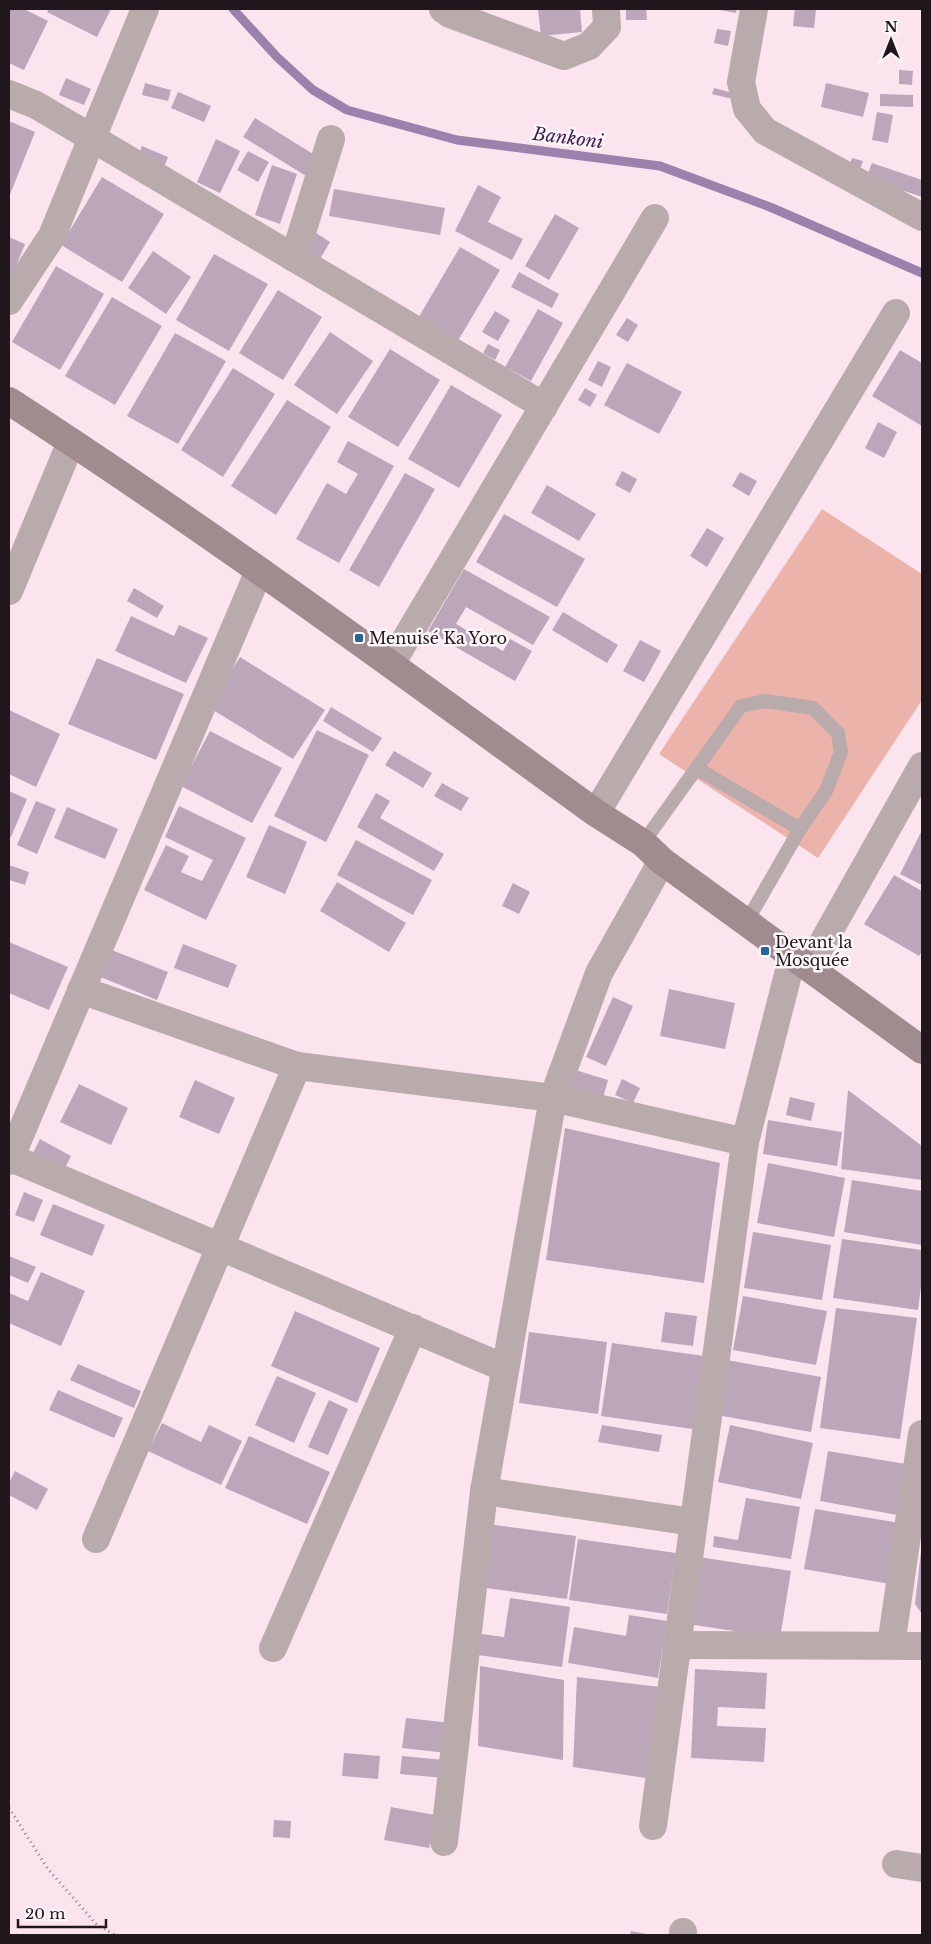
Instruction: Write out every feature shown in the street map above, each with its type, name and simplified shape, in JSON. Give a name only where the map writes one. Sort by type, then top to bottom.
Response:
[{"type":"street","points":[[9,301],[52,236],[145,9]]},
{"type":"street","points":[[443,9],[450,14],[564,56],[589,46],[606,27],[606,9]]},
{"type":"street","points":[[754,9],[741,82],[747,109],[765,130],[922,217]]},
{"type":"street","points":[[9,94],[36,105],[544,406]]},
{"type":"street","points":[[294,258],[331,139]]},
{"type":"street","points":[[390,664],[655,218]]},
{"type":"street","points":[[596,813],[896,313]]},
{"type":"street","points":[[9,401],[390,664],[652,852],[922,1050]]},
{"type":"street","points":[[9,590],[71,442]]},
{"type":"street","points":[[259,572],[9,1158],[505,1368]]},
{"type":"street","points":[[653,1826],[745,1142],[801,961],[922,766]]},
{"type":"street","points":[[444,1842],[484,1491],[552,1098],[599,973],[652,852]]},
{"type":"street","points":[[81,990],[297,1066],[552,1098],[745,1142]]},
{"type":"street","points":[[96,1539],[297,1066]]},
{"type":"street","points":[[273,1648],[412,1328]]},
{"type":"street","points":[[891,1646],[922,1434]]},
{"type":"street","points":[[484,1491],[694,1522]]},
{"type":"street","points":[[677,1645],[922,1646]]},
{"type":"lane","points":[[652,852],[696,768],[741,706],[765,701],[813,708],[838,733],[841,752],[826,791],[800,829],[746,921]]},
{"type":"lane","points":[[696,768],[800,829]]},
{"type":"path","points":[[9,1808],[48,1869],[97,1925],[116,1935]]},
{"type":"shaded area","points":[[822,509],[922,574],[922,700],[818,858],[659,754]]},
{"type":"building","points":[[9,9],[24,9],[48,21],[24,70],[9,63]]},
{"type":"building","points":[[49,9],[111,9],[97,37],[47,12]]},
{"type":"building","points":[[538,9],[580,9],[582,32],[541,36]]},
{"type":"building","points":[[626,9],[646,9],[647,20],[626,20]]},
{"type":"building","points":[[720,9],[737,9],[736,13]]},
{"type":"building","points":[[795,9],[816,9],[814,28],[793,26]]},
{"type":"building","points":[[717,29],[731,31],[728,46],[714,43]]},
{"type":"building","points":[[899,70],[913,71],[912,85],[899,84]]},
{"type":"building","points":[[66,78],[91,89],[84,105],[59,95]]},
{"type":"building","points":[[145,83],[171,90],[168,101],[142,95]]},
{"type":"building","points":[[826,83],[869,93],[863,117],[821,107]]},
{"type":"building","points":[[714,88],[733,93],[732,99],[712,94]]},
{"type":"building","points":[[178,92],[211,106],[204,122],[171,108]]},
{"type":"building","points":[[880,94],[913,95],[913,107],[880,106]]},
{"type":"building","points":[[877,112],[893,115],[888,143],[872,140]]},
{"type":"building","points":[[255,118],[318,157],[306,176],[243,137]]},
{"type":"building","points":[[9,121],[35,132],[9,197]]},
{"type":"building","points":[[216,139],[240,151],[220,193],[197,182]]},
{"type":"building","points":[[142,146],[168,157],[163,170],[137,159]]},
{"type":"building","points":[[248,151],[269,162],[258,182],[237,170]]},
{"type":"building","points":[[852,158],[863,161],[858,175],[847,172]]},
{"type":"building","points":[[872,163],[922,180],[922,197],[866,178]]},
{"type":"building","points":[[272,165],[297,174],[280,224],[255,215]]},
{"type":"building","points":[[102,177],[164,214],[122,282],[61,245]]},
{"type":"building","points":[[478,185],[501,197],[488,222],[523,239],[512,260],[455,231]]},
{"type":"building","points":[[334,189],[445,208],[440,235],[329,216]]},
{"type":"building","points":[[555,214],[579,228],[549,280],[525,266]]},
{"type":"building","points":[[313,231],[330,242],[320,259],[302,247]]},
{"type":"building","points":[[9,237],[25,244],[9,283]]},
{"type":"building","points":[[460,247],[500,270],[456,344],[417,320]]},
{"type":"building","points":[[153,251],[191,277],[166,314],[128,288]]},
{"type":"building","points":[[214,254],[268,284],[229,351],[176,320]]},
{"type":"building","points":[[56,266],[104,294],[60,370],[12,342]]},
{"type":"building","points":[[519,272],[559,294],[552,308],[511,287]]},
{"type":"building","points":[[278,290],[322,317],[283,380],[239,353]]},
{"type":"building","points":[[112,297],[162,326],[115,405],[65,376]]},
{"type":"building","points":[[538,309],[563,323],[531,381],[505,367]]},
{"type":"building","points":[[495,311],[510,320],[498,341],[482,332]]},
{"type":"building","points":[[627,318],[638,325],[628,342],[616,335]]},
{"type":"building","points":[[330,332],[373,361],[337,414],[294,385]]},
{"type":"building","points":[[175,333],[226,361],[178,444],[127,416]]},
{"type":"building","points":[[488,344],[500,350],[495,360],[483,353]]},
{"type":"building","points":[[390,349],[440,380],[398,447],[348,417]]},
{"type":"building","points":[[900,350],[922,363],[922,426],[872,396]]},
{"type":"building","points":[[598,361],[611,367],[602,387],[588,380]]},
{"type":"building","points":[[627,363],[682,392],[659,434],[604,405]]},
{"type":"building","points":[[233,368],[275,394],[223,477],[181,450]]},
{"type":"building","points":[[451,385],[502,415],[459,488],[408,459]]},
{"type":"building","points":[[585,388],[597,395],[590,407],[578,400]]},
{"type":"building","points":[[287,400],[331,427],[276,515],[231,486]]},
{"type":"building","points":[[878,422],[897,432],[884,458],[865,448]]},
{"type":"building","points":[[348,441],[394,466],[339,563],[296,539],[327,483],[346,494],[358,474],[337,462]]},
{"type":"building","points":[[622,471],[637,479],[630,493],[615,485]]},
{"type":"building","points":[[740,472],[757,481],[749,496],[732,486]]},
{"type":"building","points":[[405,473],[435,489],[379,587],[349,570]]},
{"type":"building","points":[[547,485],[596,514],[579,541],[531,513]]},
{"type":"building","points":[[504,514],[585,559],[557,607],[476,562]]},
{"type":"building","points":[[707,528],[724,538],[707,567],[690,556]]},
{"type":"building","points":[[464,569],[550,617],[533,645],[466,607],[456,624],[503,651],[510,639],[532,651],[515,681],[428,631]]},
{"type":"building","points":[[134,588],[164,606],[157,618],[127,601]]},
{"type":"building","points":[[563,612],[618,645],[607,663],[552,630]]},
{"type":"building","points":[[131,616],[174,636],[179,625],[208,638],[186,683],[115,651]]},
{"type":"building","points":[[640,640],[661,651],[644,682],[623,671]]},
{"type":"building","points":[[240,657],[325,710],[293,759],[208,707]]},
{"type":"building","points":[[97,658],[184,694],[156,760],[68,724]]},
{"type":"building","points":[[331,707],[382,738],[373,752],[323,721]]},
{"type":"building","points":[[9,710],[60,734],[36,787],[9,774]]},
{"type":"building","points":[[317,730],[369,755],[326,842],[274,816]]},
{"type":"building","points":[[210,731],[282,768],[252,823],[181,786]]},
{"type":"building","points":[[394,751],[432,773],[423,788],[385,765]]},
{"type":"building","points":[[442,783],[469,798],[461,811],[434,796]]},
{"type":"building","points":[[9,791],[27,799],[11,837],[9,836]]},
{"type":"building","points":[[376,793],[390,801],[380,818],[444,854],[434,871],[357,827]]},
{"type":"building","points":[[36,801],[56,809],[37,854],[17,845]]},
{"type":"building","points":[[179,806],[246,838],[206,920],[144,890],[166,845],[189,856],[181,872],[202,881],[213,860],[165,837]]},
{"type":"building","points":[[67,807],[118,829],[105,859],[54,838]]},
{"type":"building","points":[[269,825],[307,842],[285,894],[246,877]]},
{"type":"building","points":[[922,830],[922,885],[900,874]]},
{"type":"building","points":[[356,840],[432,880],[413,915],[337,875]]},
{"type":"building","points":[[9,865],[29,872],[25,885],[9,880]]},
{"type":"building","points":[[894,875],[922,891],[922,951],[919,956],[864,924]]},
{"type":"building","points":[[337,882],[406,923],[389,952],[320,911]]},
{"type":"building","points":[[513,883],[530,892],[519,914],[502,906]]},
{"type":"building","points":[[9,942],[68,967],[49,1010],[9,993]]},
{"type":"building","points":[[183,944],[237,965],[228,988],[174,968]]},
{"type":"building","points":[[109,949],[168,972],[157,1000],[98,976]]},
{"type":"building","points":[[669,989],[735,1003],[725,1049],[660,1036]]},
{"type":"building","points":[[613,997],[633,1006],[606,1066],[586,1057]]},
{"type":"building","points":[[572,1069],[608,1080],[603,1098],[566,1086]]},
{"type":"building","points":[[622,1079],[640,1088],[633,1103],[615,1095]]},
{"type":"building","points":[[195,1080],[235,1098],[219,1134],[179,1117]]},
{"type":"building","points":[[79,1084],[128,1108],[111,1145],[60,1122]]},
{"type":"building","points":[[848,1090],[922,1146],[922,1180],[841,1169]]},
{"type":"building","points":[[790,1097],[815,1103],[811,1121],[786,1115]]},
{"type":"building","points":[[768,1120],[842,1132],[837,1166],[763,1154]]},
{"type":"building","points":[[565,1128],[720,1163],[704,1283],[546,1260]]},
{"type":"building","points":[[40,1139],[71,1156],[64,1170],[33,1153]]},
{"type":"building","points":[[768,1163],[845,1178],[834,1237],[757,1223]]},
{"type":"building","points":[[852,1180],[922,1191],[922,1245],[844,1232]]},
{"type":"building","points":[[24,1192],[43,1200],[34,1222],[15,1215]]},
{"type":"building","points":[[53,1204],[105,1225],[92,1256],[40,1235]]},
{"type":"building","points":[[753,1232],[831,1245],[822,1300],[744,1288]]},
{"type":"building","points":[[842,1239],[922,1250],[922,1279],[918,1310],[833,1298]]},
{"type":"building","points":[[9,1256],[36,1267],[28,1283],[9,1275]]},
{"type":"building","points":[[41,1272],[85,1291],[61,1346],[9,1323],[9,1293],[28,1301]]},
{"type":"building","points":[[743,1296],[827,1311],[816,1365],[733,1350]]},
{"type":"building","points":[[836,1308],[917,1318],[900,1439],[820,1428]]},
{"type":"building","points":[[295,1311],[380,1348],[357,1403],[271,1366]]},
{"type":"building","points":[[665,1312],[697,1316],[693,1346],[661,1342]]},
{"type":"building","points":[[529,1332],[607,1342],[598,1414],[519,1403]]},
{"type":"building","points":[[612,1343],[704,1356],[693,1429],[601,1416]]},
{"type":"building","points":[[727,1360],[821,1377],[811,1432],[717,1415]]},
{"type":"building","points":[[78,1364],[141,1391],[134,1408],[70,1380]]},
{"type":"building","points":[[277,1376],[316,1393],[294,1443],[255,1425]]},
{"type":"building","points":[[58,1390],[123,1418],[114,1438],[49,1410]]},
{"type":"building","points":[[329,1400],[348,1409],[328,1455],[308,1447]]},
{"type":"building","points":[[162,1423],[201,1442],[209,1425],[242,1441],[221,1485],[148,1451]]},
{"type":"building","points":[[602,1425],[662,1435],[659,1452],[598,1442]]},
{"type":"building","points":[[730,1425],[813,1443],[801,1499],[718,1482]]},
{"type":"building","points":[[249,1436],[330,1472],[307,1524],[225,1488]]},
{"type":"building","points":[[828,1451],[912,1465],[903,1516],[820,1501]]},
{"type":"building","points":[[15,1471],[48,1489],[37,1510],[9,1495],[9,1483]]},
{"type":"building","points":[[746,1498],[800,1507],[791,1559],[713,1547],[714,1536],[738,1540]]},
{"type":"building","points":[[815,1509],[900,1523],[890,1584],[804,1569]]},
{"type":"building","points":[[488,1524],[576,1536],[567,1599],[479,1587]]},
{"type":"building","points":[[578,1539],[676,1553],[667,1614],[569,1600]]},
{"type":"building","points":[[922,1551],[922,1614],[915,1604]]},
{"type":"building","points":[[699,1557],[791,1571],[780,1638],[688,1624]]},
{"type":"building","points":[[510,1598],[570,1607],[562,1667],[478,1655],[481,1634],[504,1637]]},
{"type":"building","points":[[629,1615],[667,1621],[658,1678],[568,1663],[574,1627],[626,1636]]},
{"type":"building","points":[[480,1666],[564,1680],[563,1760],[478,1746]]},
{"type":"building","points":[[695,1669],[767,1673],[765,1709],[718,1707],[717,1726],[766,1728],[764,1762],[691,1758]]},
{"type":"building","points":[[577,1677],[660,1687],[652,1779],[573,1767]]},
{"type":"building","points":[[406,1718],[451,1723],[447,1753],[402,1748]]},
{"type":"building","points":[[344,1753],[380,1756],[378,1779],[342,1776]]},
{"type":"building","points":[[402,1756],[445,1760],[444,1778],[400,1774]]},
{"type":"building","points":[[391,1807],[435,1815],[429,1848],[384,1840]]},
{"type":"building","points":[[274,1820],[291,1821],[290,1838],[273,1837]]},
{"type":"building","points":[[631,1931],[646,1934],[646,1935],[630,1935]]},
{"type":"waterway","name":"Bankoni","points":[[233,9],[277,57],[313,90],[347,110],[457,140],[660,166],[770,207],[922,273]]},
{"type":"place","name":"Menuisé Ka Yoro","points":[[359,638]]},
{"type":"place","name":"Devant la Mosquée","points":[[765,951]]}]
